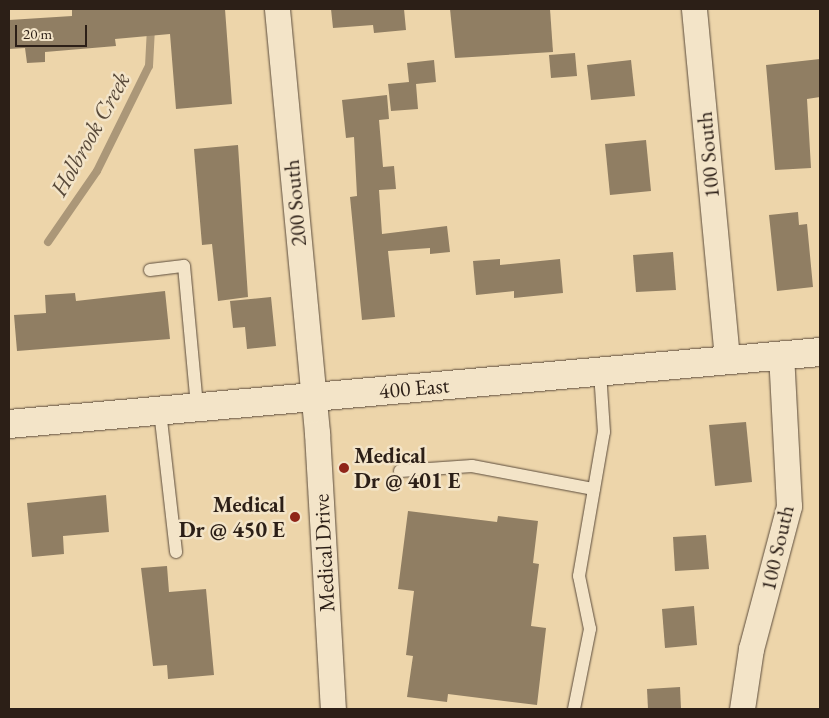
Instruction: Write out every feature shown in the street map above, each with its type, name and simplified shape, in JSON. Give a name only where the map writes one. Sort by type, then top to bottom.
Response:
[{"type":"main road","name":"400 East","points":[[9,424],[820,352]]},
{"type":"street","name":"200 South","points":[[276,9],[313,397]]},
{"type":"street","name":"100 South","points":[[694,9],[727,360]]},
{"type":"street","name":"100 South","points":[[742,709],[751,649],[789,506],[781,355]]},
{"type":"street","name":"Medical Drive","points":[[313,397],[333,709]]},
{"type":"lane","points":[[150,270],[184,266],[197,408]]},
{"type":"lane","points":[[574,709],[590,629],[579,576],[604,432],[600,371]]},
{"type":"lane","points":[[160,411],[176,552]]},
{"type":"lane","points":[[400,471],[472,466],[594,489]]},
{"type":"building","points":[[72,9],[225,9],[232,104],[176,109],[170,34],[115,39],[116,46],[45,52],[45,62],[27,63],[25,48],[9,49],[9,20],[72,16]]},
{"type":"building","points":[[331,9],[404,9],[406,30],[374,33],[373,25],[333,28]]},
{"type":"building","points":[[450,9],[550,9],[553,52],[455,58]]},
{"type":"building","points":[[575,53],[577,76],[551,78],[549,55]]},
{"type":"building","points":[[820,59],[820,97],[807,99],[811,168],[775,170],[766,65]]},
{"type":"building","points":[[434,60],[436,82],[416,84],[418,109],[391,111],[388,84],[409,82],[407,63]]},
{"type":"building","points":[[631,60],[635,96],[591,100],[587,65]]},
{"type":"building","points":[[387,95],[389,119],[379,120],[383,167],[394,166],[396,189],[379,190],[382,234],[447,226],[450,252],[430,254],[430,248],[388,251],[395,317],[362,320],[350,197],[357,196],[354,137],[346,138],[342,100]]},
{"type":"building","points":[[646,140],[651,191],[610,195],[605,144]]},
{"type":"building","points":[[238,145],[248,297],[218,301],[212,244],[202,245],[194,149]]},
{"type":"building","points":[[798,212],[799,225],[807,224],[813,287],[777,291],[769,215]]},
{"type":"building","points":[[673,252],[676,290],[636,292],[633,255]]},
{"type":"building","points":[[500,259],[500,265],[560,259],[563,293],[514,298],[514,291],[476,295],[473,261]]},
{"type":"building","points":[[165,291],[170,339],[17,351],[14,315],[46,313],[45,295],[75,293],[76,301]]},
{"type":"building","points":[[271,297],[276,346],[247,349],[245,327],[233,328],[230,301]]},
{"type":"building","points":[[746,422],[752,482],[715,486],[709,425]]},
{"type":"building","points":[[106,495],[109,532],[63,536],[64,554],[32,557],[27,503]]},
{"type":"building","points":[[408,511],[497,522],[498,516],[538,521],[533,563],[539,564],[531,626],[546,628],[537,705],[448,694],[447,702],[407,697],[413,656],[406,655],[414,591],[398,589]]},
{"type":"building","points":[[706,535],[709,569],[675,571],[673,537]]},
{"type":"building","points":[[167,566],[169,592],[206,589],[214,675],[168,679],[167,665],[153,666],[141,568]]},
{"type":"building","points":[[694,606],[697,645],[665,648],[662,609]]},
{"type":"building","points":[[680,687],[681,709],[648,709],[647,689]]},
{"type":"waterway","name":"Holbrook Creek","points":[[48,242],[97,171],[149,66],[152,9]]},
{"type":"place","name":"Medical Dr @ 401 E","points":[[344,468]]},
{"type":"place","name":"Medical Dr @ 450 E","points":[[295,517]]}]
